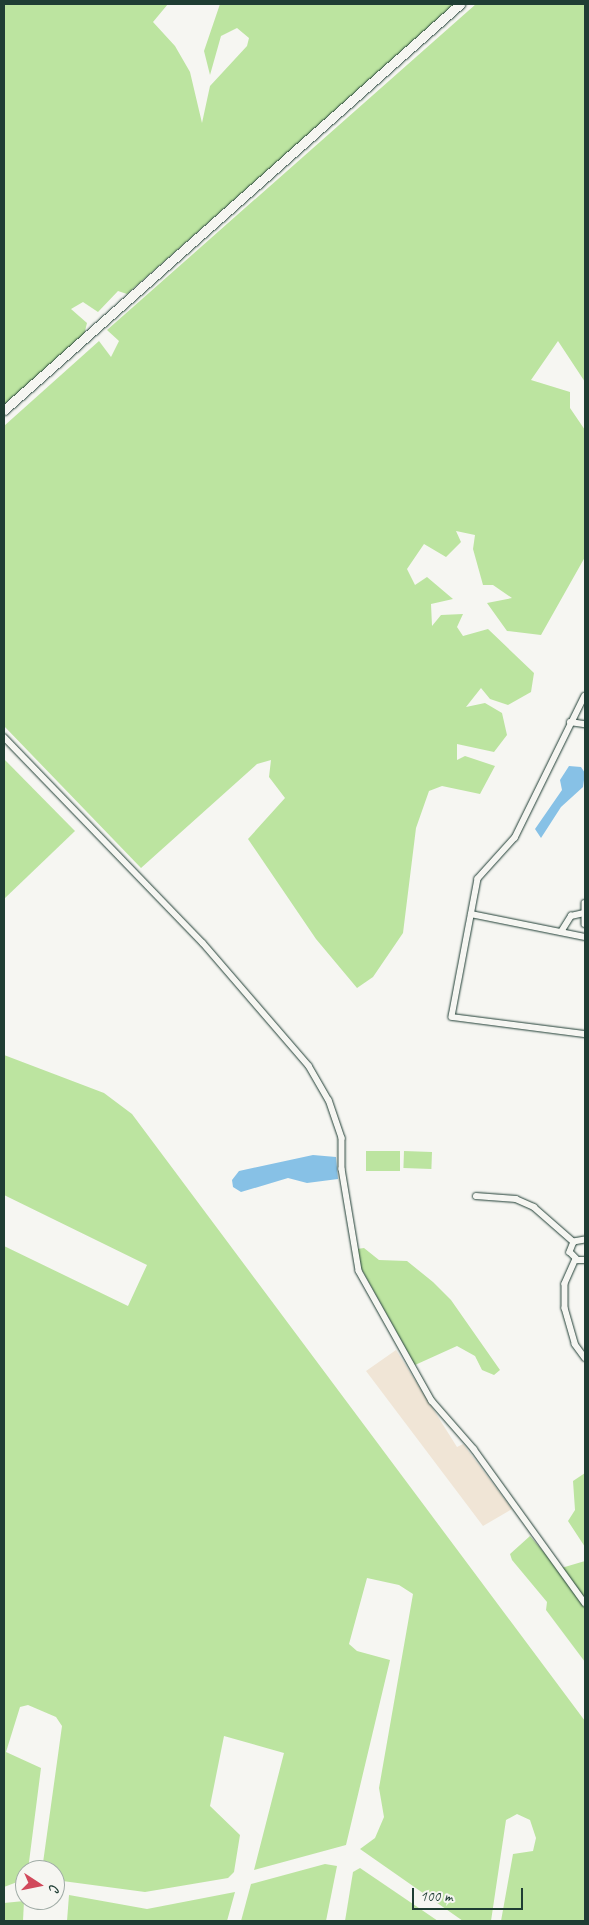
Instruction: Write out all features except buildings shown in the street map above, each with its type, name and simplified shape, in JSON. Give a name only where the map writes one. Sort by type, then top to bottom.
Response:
[{"type":"street","points":[[4,410],[460,4]]},
{"type":"street","points":[[585,696],[570,722],[515,838],[478,879],[452,1017],[585,1034]]},
{"type":"street","points":[[570,722],[585,724]]},
{"type":"street","points":[[4,737],[203,943],[310,1066],[329,1100],[342,1138],[342,1169],[359,1271],[432,1401],[474,1450],[585,1603]]},
{"type":"street","points":[[585,903],[585,924]]},
{"type":"street","points":[[561,932],[571,916],[584,913]]},
{"type":"street","points":[[471,914],[585,937]]},
{"type":"street","points":[[476,1196],[516,1199],[534,1207],[574,1242]]},
{"type":"street","points":[[574,1242],[585,1240]]},
{"type":"street","points":[[574,1242],[570,1252],[576,1259],[585,1260]]},
{"type":"street","points":[[576,1259],[566,1284],[565,1308],[575,1344],[585,1358]]},
{"type":"shaded area","points":[[396,1350],[457,1447],[463,1444],[512,1509],[483,1526],[366,1371]]},
{"type":"green space","points":[[4,4],[168,4],[153,22],[175,46],[190,72],[202,123],[210,86],[247,46],[249,38],[237,28],[221,36],[210,75],[204,51],[220,4],[457,4],[127,294],[118,291],[98,312],[83,302],[71,309],[87,323],[84,335],[4,405]]},
{"type":"green space","points":[[476,4],[585,4],[585,382],[558,341],[531,380],[570,392],[570,408],[585,430],[585,557],[541,635],[507,631],[487,603],[512,598],[493,585],[483,585],[473,549],[475,535],[456,531],[461,542],[446,557],[424,544],[407,569],[415,585],[427,577],[453,599],[431,604],[432,626],[441,615],[463,614],[457,627],[463,636],[488,629],[534,673],[531,692],[508,705],[490,699],[481,688],[466,707],[485,703],[502,713],[507,735],[494,752],[457,744],[457,760],[465,756],[495,766],[480,794],[442,786],[429,791],[416,828],[403,933],[373,977],[357,988],[316,939],[248,839],[285,798],[269,777],[271,760],[257,764],[141,868],[4,726],[4,426],[99,341],[111,357],[119,341],[107,330]]},
{"type":"green space","points":[[4,759],[75,831],[4,899]]},
{"type":"green space","points":[[4,1055],[104,1093],[132,1114],[585,1721],[585,1921],[501,1921],[513,1854],[533,1851],[536,1838],[530,1820],[517,1814],[506,1820],[491,1921],[463,1921],[360,1849],[375,1838],[384,1817],[379,1788],[413,1594],[399,1585],[367,1578],[349,1644],[357,1651],[390,1660],[346,1845],[254,1870],[284,1753],[224,1736],[210,1806],[240,1835],[234,1872],[228,1878],[145,1892],[65,1881],[65,1860],[43,1860],[62,1726],[56,1717],[28,1705],[20,1707],[6,1752],[41,1768],[29,1860],[15,1860],[15,1883],[4,1887],[4,1246],[128,1306],[147,1265],[4,1195]]},
{"type":"green space","points":[[366,1151],[400,1151],[400,1171],[366,1171]]},
{"type":"green space","points":[[404,1151],[432,1152],[431,1169],[403,1168]]},
{"type":"green space","points":[[364,1248],[379,1260],[407,1261],[433,1282],[451,1300],[500,1370],[494,1375],[482,1370],[475,1356],[457,1346],[415,1365],[361,1268],[357,1249]]},
{"type":"green space","points":[[585,1473],[585,1547],[568,1521],[575,1510],[573,1481]]},
{"type":"green space","points":[[530,1536],[558,1569],[585,1561],[585,1662],[546,1610],[547,1602],[512,1560],[510,1554]]},
{"type":"green space","points":[[325,1864],[337,1866],[326,1921],[241,1921],[251,1884]]},
{"type":"green space","points":[[360,1868],[438,1921],[345,1921],[353,1872]]},
{"type":"green space","points":[[235,1892],[227,1921],[67,1921],[69,1895],[147,1909]]},
{"type":"green space","points":[[15,1902],[15,1910],[24,1910],[23,1921],[4,1921],[4,1903]]},
{"type":"water","points":[[569,766],[581,767],[585,773],[583,787],[561,807],[541,838],[535,829],[562,790],[560,780]]},
{"type":"water","points":[[313,1155],[336,1157],[338,1179],[307,1183],[288,1178],[241,1192],[233,1187],[232,1180],[239,1171]]}]
